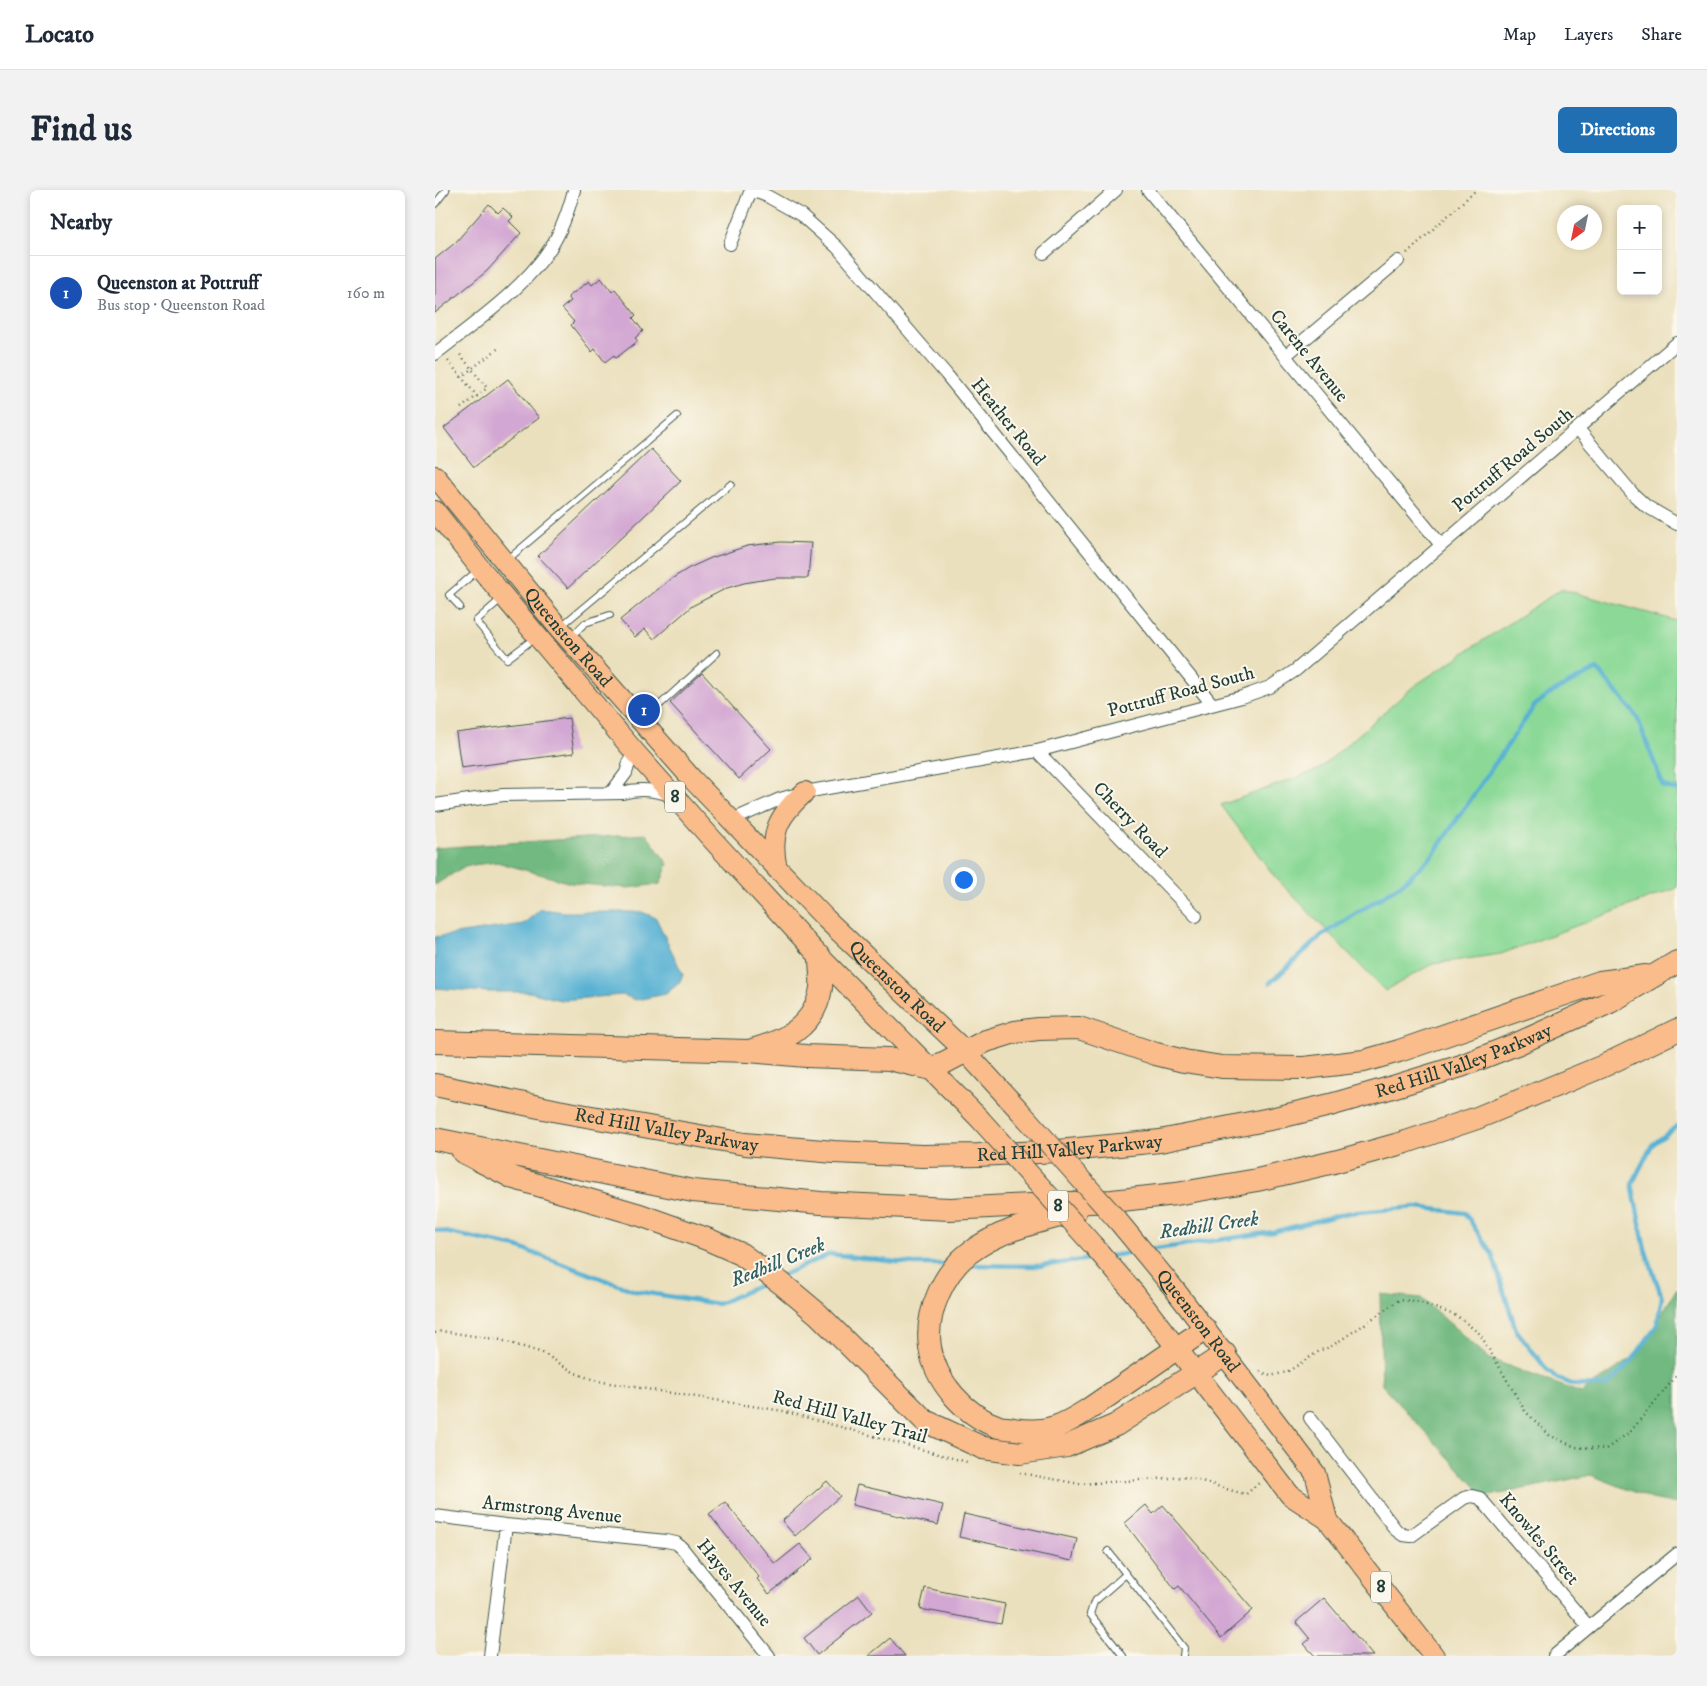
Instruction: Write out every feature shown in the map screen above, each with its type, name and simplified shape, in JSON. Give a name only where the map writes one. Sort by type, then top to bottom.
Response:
[{"type":"highway","points":[[749,1051],[772,1044],[788,1036],[799,1029],[810,1017],[821,988],[820,957]]},
{"type":"highway","name":"Red Hill Valley Parkway","points":[[435,1085],[558,1111],[745,1144],[834,1152],[922,1156],[1058,1151],[1160,1141],[1275,1118],[1386,1089],[1461,1066],[1519,1043],[1609,1002],[1677,962]]},
{"type":"highway","points":[[435,1042],[749,1051],[806,1056],[889,1059],[932,1069],[986,1040],[1015,1032],[1038,1029],[1079,1028],[1156,1054],[1184,1061],[1222,1067],[1304,1068],[1364,1061],[1399,1051],[1600,982],[1653,975]]},
{"type":"highway","points":[[436,1139],[693,1191],[811,1202],[949,1209],[1111,1201],[1176,1194],[1257,1180],[1334,1162],[1406,1142],[1477,1118],[1584,1074],[1677,1030]]},
{"type":"highway","points":[[436,1139],[514,1178],[640,1215],[707,1239],[741,1254],[781,1283],[818,1314],[925,1420],[983,1448],[1020,1453],[1067,1446],[1116,1425],[1225,1354]]},
{"type":"highway","points":[[1111,1201],[1004,1232],[968,1254],[953,1269],[937,1296],[931,1325],[930,1346],[941,1378],[953,1395],[965,1408],[999,1427],[1026,1431],[1054,1428],[1071,1420],[1205,1329]]},
{"type":"main road","name":"Queenston Road","points":[[435,476],[641,723],[731,821],[826,919],[965,1051],[1118,1221],[1175,1290],[1315,1473],[1327,1519]]},
{"type":"main road","name":"Queenston Road","points":[[435,511],[480,568],[673,795],[820,957],[979,1118],[1093,1245],[1135,1294],[1290,1495],[1327,1519],[1434,1656]]},
{"type":"main road","points":[[777,869],[773,852],[777,830],[787,810],[805,792]]},
{"type":"street","points":[[437,352],[499,304],[527,276],[551,247],[569,212],[574,190]]},
{"type":"street","name":"Heather Road","points":[[730,244],[751,190],[771,193],[801,215],[837,247],[946,374],[1212,704]]},
{"type":"street","points":[[1044,253],[1116,190]]},
{"type":"street","name":"Carene Avenue","points":[[1149,190],[1441,546]]},
{"type":"street","points":[[1285,356],[1398,261]]},
{"type":"street","name":"Pottruff Road South","points":[[731,821],[780,799],[805,792],[1037,751],[1242,697],[1270,687],[1297,670],[1677,344]]},
{"type":"street","points":[[1578,429],[1633,494],[1646,506],[1677,524]]},
{"type":"street","points":[[611,793],[625,773],[633,750]]},
{"type":"street","name":"Cherry Road","points":[[1037,751],[1196,916]]},
{"type":"street","points":[[435,805],[503,794],[623,793],[633,789],[673,795]]},
{"type":"street","name":"Knowles Street","points":[[1310,1418],[1396,1530],[1403,1535],[1411,1536],[1465,1498],[1472,1496],[1480,1498],[1589,1627]]},
{"type":"street","name":"Armstrong Avenue","points":[[435,1516],[666,1541]]},
{"type":"street","points":[[490,1656],[506,1525]]},
{"type":"street","name":"Hayes Avenue","points":[[666,1541],[676,1543],[682,1548],[769,1656]]},
{"type":"street","points":[[1555,1656],[1677,1554]]},
{"type":"lane","points":[[435,204],[446,190]]},
{"type":"lane","points":[[505,562],[677,416]]},
{"type":"lane","points":[[564,633],[731,484]]},
{"type":"lane","points":[[460,607],[449,595],[480,568]]},
{"type":"lane","points":[[504,596],[475,621],[507,659],[537,636]]},
{"type":"lane","points":[[564,633],[585,623],[610,615]]},
{"type":"lane","points":[[641,723],[717,653]]},
{"type":"lane","points":[[1108,1551],[1184,1648],[1183,1656]]},
{"type":"lane","points":[[1123,1656],[1090,1614],[1094,1602],[1126,1574]]},
{"type":"path","points":[[1398,261],[1477,190]]},
{"type":"path","points":[[450,342],[487,388],[461,408]]},
{"type":"path","points":[[461,377],[500,347]]},
{"type":"path","points":[[437,352],[477,396]]},
{"type":"path","points":[[1287,1372],[1321,1350],[1330,1347],[1399,1300],[1415,1301],[1457,1316],[1480,1334],[1525,1411],[1549,1435],[1575,1447],[1606,1449],[1630,1432],[1677,1375]]},
{"type":"path","name":"Red Hill Valley Trail","points":[[435,1333],[441,1331],[501,1340],[543,1353],[575,1373],[597,1381],[783,1411],[970,1463]]},
{"type":"path","points":[[1016,1472],[1080,1484],[1186,1477],[1198,1479],[1232,1492],[1246,1494],[1260,1482]]},
{"type":"green space","points":[[1561,589],[1677,621],[1677,888],[1501,954],[1432,964],[1385,991],[1275,877],[1221,805],[1318,770],[1414,686]]},
{"type":"green space","points":[[646,834],[668,864],[660,884],[627,888],[571,883],[497,862],[465,866],[435,885],[435,848]]},
{"type":"green space","points":[[1677,1288],[1677,1504],[1652,1499],[1591,1475],[1485,1497],[1382,1385],[1380,1294],[1421,1298],[1490,1359],[1581,1393],[1638,1354]]},
{"type":"water","points":[[541,909],[565,912],[642,912],[656,918],[683,975],[679,983],[666,994],[636,1000],[623,995],[560,1000],[530,992],[488,992],[435,988],[435,937],[523,924]]},
{"type":"building","points":[[489,204],[498,213],[503,208],[513,217],[509,221],[521,233],[487,271],[435,313],[435,259],[455,243]]},
{"type":"building","points":[[601,278],[612,292],[615,289],[636,315],[633,318],[643,331],[635,338],[638,341],[616,358],[614,355],[605,362],[595,349],[592,352],[571,325],[574,322],[562,308],[571,301],[568,297],[589,281],[592,285]]},
{"type":"building","points":[[508,379],[539,418],[474,467],[444,428]]},
{"type":"building","points":[[651,449],[681,481],[568,588],[538,556]]},
{"type":"building","points":[[781,542],[811,543],[808,578],[775,578],[727,588],[692,606],[654,639],[645,629],[635,637],[620,620],[668,581],[689,568],[711,558],[747,546]]},
{"type":"building","points":[[702,673],[771,749],[739,779],[670,703]]},
{"type":"building","points":[[569,718],[574,753],[461,768],[456,733]]},
{"type":"building","points":[[827,1481],[840,1496],[795,1536],[782,1521]]},
{"type":"building","points":[[857,1485],[943,1505],[938,1525],[852,1505]]},
{"type":"building","points":[[725,1502],[775,1564],[800,1544],[813,1559],[769,1594],[757,1579],[759,1577],[709,1514]]},
{"type":"building","points":[[1146,1505],[1153,1514],[1163,1505],[1253,1610],[1221,1638],[1179,1586],[1175,1589],[1125,1523]]},
{"type":"building","points":[[964,1514],[1077,1539],[1072,1561],[959,1537]]},
{"type":"building","points":[[925,1588],[1005,1604],[1001,1624],[920,1609]]},
{"type":"building","points":[[859,1595],[872,1612],[817,1655],[804,1638]]},
{"type":"building","points":[[1324,1598],[1373,1656],[1315,1656],[1304,1644],[1310,1639],[1296,1622]]},
{"type":"building","points":[[890,1638],[905,1656],[868,1656]]},
{"type":"waterway","points":[[1270,983],[1321,936],[1402,884],[1432,856],[1535,705],[1551,693],[1597,669],[1637,717],[1663,786],[1677,790]]},
{"type":"waterway","name":"Redhill Creek","points":[[1149,1250],[1273,1232],[1347,1213],[1416,1207],[1465,1213],[1492,1254],[1516,1330],[1548,1371],[1558,1379],[1575,1385],[1606,1386],[1631,1362],[1657,1325],[1662,1297],[1645,1249],[1632,1184],[1652,1145],[1677,1126]]},
{"type":"waterway","name":"Redhill Creek","points":[[435,1230],[517,1247],[635,1291],[718,1304],[767,1282]]},
{"type":"waterway","name":"Redhill Creek","points":[[1110,1256],[1137,1252]]},
{"type":"waterway","name":"Redhill Creek","points":[[783,1275],[830,1254],[914,1264],[948,1264]]},
{"type":"waterway","name":"Redhill Creek","points":[[968,1265],[1040,1266],[1097,1258]]},
{"type":"place","name":"Queenston at Pottruff","points":[[644,710]]}]
